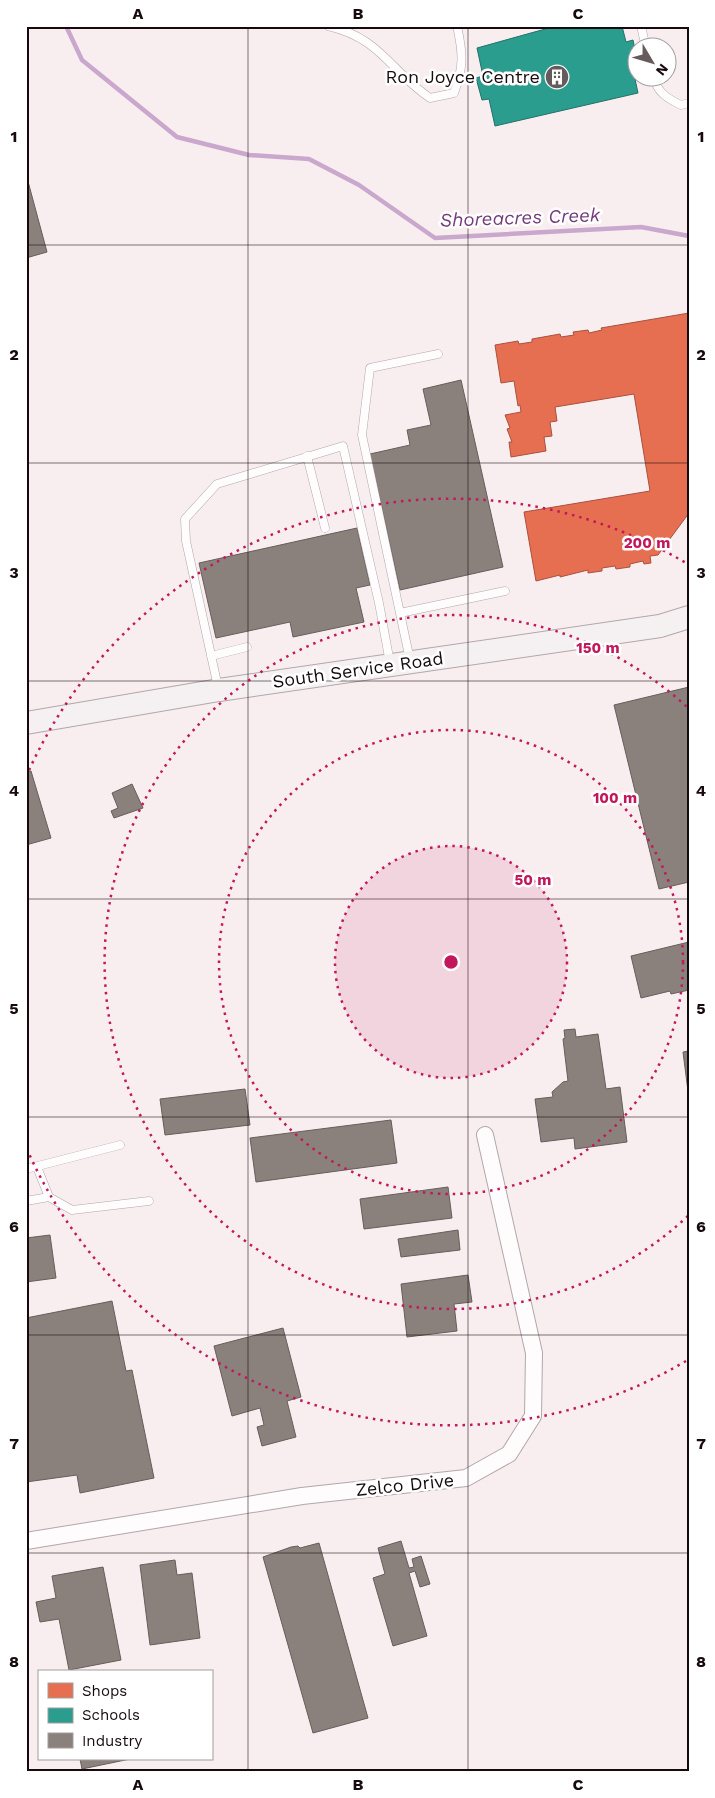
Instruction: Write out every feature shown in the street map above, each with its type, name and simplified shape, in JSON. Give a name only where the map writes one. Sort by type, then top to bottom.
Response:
[{"type":"street","name":"South Service Road","points":[[26,723],[219,690],[660,626],[689,617]]},
{"type":"street","name":"Zelco Drive","points":[[26,1540],[302,1496],[466,1478],[510,1454],[533,1416],[534,1353],[485,1135]]},
{"type":"lane","points":[[328,26],[348,31],[368,43],[386,56],[415,87],[430,98],[454,93],[462,72],[462,46],[457,26]]},
{"type":"lane","points":[[658,88],[666,97],[681,105],[689,103]]},
{"type":"lane","points":[[400,664],[400,613],[362,435],[370,368],[438,354]]},
{"type":"lane","points":[[219,690],[186,541],[185,519],[218,484],[343,446],[379,603],[400,664]]},
{"type":"lane","points":[[307,456],[326,528]]},
{"type":"lane","points":[[400,613],[505,591]]},
{"type":"lane","points":[[211,656],[246,647]]},
{"type":"lane","points":[[26,1169],[120,1146]]},
{"type":"lane","points":[[37,1167],[49,1196],[72,1210],[149,1201]]},
{"type":"lane","points":[[26,1201],[49,1196]]},
{"type":"building: Shops","points":[[689,313],[689,513],[658,555],[650,556],[651,563],[644,564],[643,561],[630,564],[630,567],[616,569],[615,566],[602,568],[602,571],[588,573],[588,570],[536,581],[524,512],[650,491],[634,394],[555,407],[557,421],[550,422],[552,436],[544,437],[546,451],[511,457],[509,442],[512,442],[507,429],[510,428],[505,415],[521,412],[520,405],[518,406],[514,381],[501,383],[495,345],[518,341],[519,344],[532,342],[532,339],[560,334],[561,337],[574,335],[573,332],[588,330],[589,333],[602,330],[601,328]]},
{"type":"building: Schools","name":"Ron Joyce Centre","points":[[556,26],[622,26],[626,42],[628,41],[628,88],[637,88],[638,93],[495,126],[489,99],[482,100],[476,78],[483,76],[477,48]]},
{"type":"building: Industry","points":[[26,174],[47,252],[26,258]]},
{"type":"building: Industry","points":[[461,380],[503,567],[400,590],[370,454],[410,445],[407,430],[431,425],[423,389]]},
{"type":"building: Industry","points":[[357,528],[370,585],[356,588],[364,622],[293,637],[290,622],[216,638],[199,563]]},
{"type":"building: Industry","points":[[689,687],[689,882],[659,889],[614,705]]},
{"type":"building: Industry","points":[[31,771],[51,838],[26,845],[26,772]]},
{"type":"building: Industry","points":[[132,784],[143,808],[114,818],[111,811],[118,808],[112,793]]},
{"type":"building: Industry","points":[[689,942],[689,990],[671,994],[670,991],[641,998],[631,956]]},
{"type":"building: Industry","points":[[575,1029],[576,1037],[598,1034],[606,1089],[620,1087],[627,1142],[575,1149],[574,1138],[541,1142],[535,1099],[553,1097],[552,1092],[563,1082],[568,1081],[563,1039],[565,1038],[564,1030]]},
{"type":"building: Industry","points":[[689,1051],[689,1099],[683,1052]]},
{"type":"building: Industry","points":[[245,1089],[250,1125],[165,1135],[160,1099]]},
{"type":"building: Industry","points":[[391,1120],[397,1163],[256,1182],[250,1138]]},
{"type":"building: Industry","points":[[448,1187],[452,1218],[364,1229],[360,1199]]},
{"type":"building: Industry","points":[[458,1230],[460,1250],[401,1257],[398,1239]]},
{"type":"building: Industry","points":[[50,1235],[56,1278],[26,1282],[26,1238]]},
{"type":"building: Industry","points":[[468,1275],[472,1302],[454,1304],[457,1331],[407,1337],[401,1284]]},
{"type":"building: Industry","points":[[112,1301],[126,1371],[132,1370],[154,1478],[80,1493],[77,1475],[26,1482],[26,1318]]},
{"type":"building: Industry","points":[[283,1328],[301,1397],[287,1401],[296,1437],[262,1446],[257,1427],[264,1425],[260,1408],[232,1416],[214,1346]]},
{"type":"building: Industry","points":[[401,1541],[409,1568],[414,1567],[412,1559],[421,1556],[430,1584],[420,1587],[415,1571],[409,1573],[427,1636],[393,1646],[373,1578],[385,1574],[378,1548]]},
{"type":"building: Industry","points":[[319,1543],[368,1718],[313,1733],[263,1557],[291,1547],[298,1546],[300,1548]]},
{"type":"building: Industry","points":[[175,1560],[177,1575],[192,1573],[200,1638],[150,1645],[140,1565]]},
{"type":"building: Industry","points":[[103,1567],[121,1660],[69,1670],[59,1619],[40,1622],[36,1602],[56,1598],[52,1576]]},
{"type":"building: Industry","points":[[80,1760],[125,1760],[82,1769]]},
{"type":"waterway","name":"Shoreacres Creek","points":[[66,26],[82,60],[177,137],[249,155],[309,159],[359,185],[435,238],[641,227],[689,236]]},
{"type":"place","name":"Ron Joyce Centre","points":[[557,77]]}]
